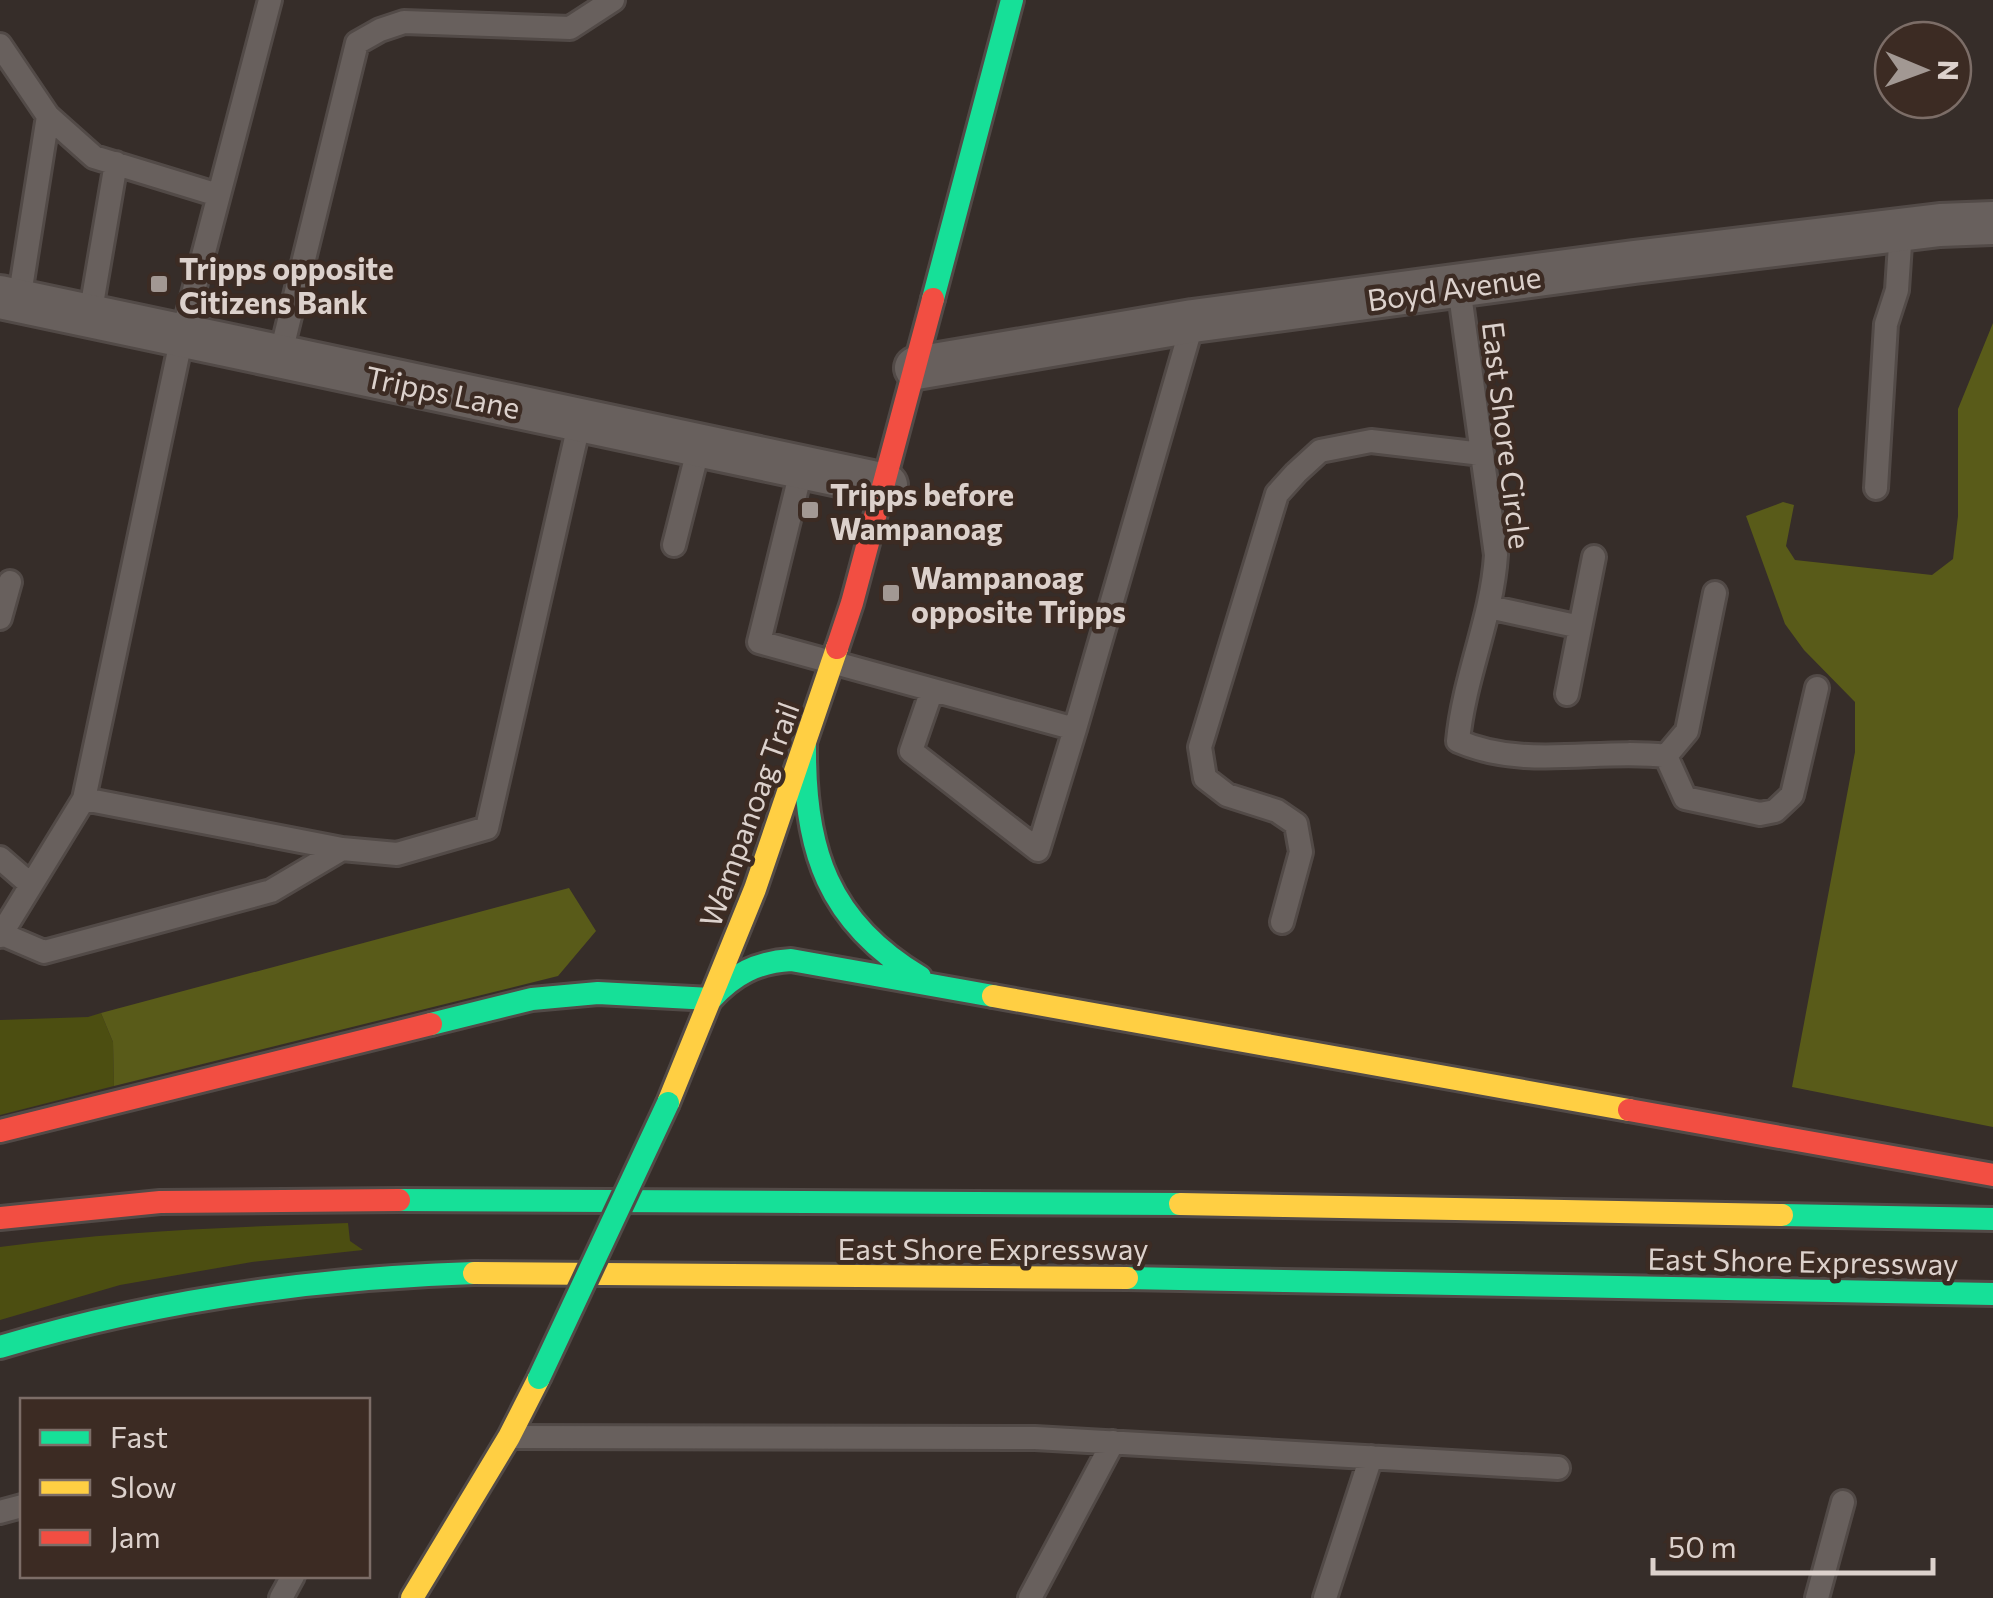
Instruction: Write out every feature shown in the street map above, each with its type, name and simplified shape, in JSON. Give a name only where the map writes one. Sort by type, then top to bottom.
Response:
[{"type":"main road","name":"Wampanoag Trail","points":[[412,1598],[509,1437],[539,1378],[668,1102],[755,889],[833,663],[886,485],[1012,0]]},
{"type":"main road","points":[[804,746],[804,794],[810,831],[820,865],[848,918],[869,943],[894,963],[924,979],[956,989]]},
{"type":"main road","points":[[0,1131],[532,999],[598,993],[711,999],[740,972],[778,960],[804,961],[1993,1176]]},
{"type":"main road","name":"East Shore Expressway","points":[[0,1218],[160,1202],[455,1199],[1189,1204],[1993,1219]]},
{"type":"main road","name":"East Shore Expressway","points":[[0,1346],[101,1318],[201,1298],[336,1281],[471,1274],[1156,1278],[1993,1294]]},
{"type":"street","name":"Boyd Avenue","points":[[916,368],[1193,321],[1901,230],[1993,222]]},
{"type":"street","name":"Tripps Lane","points":[[9,299],[886,485]]},
{"type":"lane","points":[[270,0],[182,336],[84,800],[1,935],[44,952],[271,890],[342,848]]},
{"type":"lane","points":[[280,357],[357,44],[404,22],[570,28],[613,0]]},
{"type":"lane","points":[[0,45],[48,116],[94,157],[218,196]]},
{"type":"lane","points":[[9,299],[48,116]]},
{"type":"lane","points":[[90,316],[116,164]]},
{"type":"lane","points":[[1876,488],[1886,324],[1898,290],[1901,230]]},
{"type":"lane","name":"East Shore Circle","points":[[1459,287],[1496,555],[1494,587],[1462,703],[1458,741],[1484,752],[1542,758],[1630,752],[1666,756]]},
{"type":"lane","points":[[932,690],[911,751],[1038,850],[1193,321]]},
{"type":"lane","points":[[84,800],[342,848],[398,854],[488,828],[580,420]]},
{"type":"lane","points":[[1282,922],[1301,852],[1296,824],[1277,811],[1227,795],[1206,778],[1200,747],[1277,494],[1320,451],[1346,444],[1371,440],[1482,454]]},
{"type":"lane","points":[[674,545],[698,446]]},
{"type":"lane","points":[[802,468],[759,642],[1075,729]]},
{"type":"lane","points":[[1567,694],[1594,557]]},
{"type":"lane","points":[[0,618],[10,582]]},
{"type":"lane","points":[[1715,592],[1686,731],[1666,756],[1686,798],[1760,814],[1775,811],[1792,795],[1816,688]]},
{"type":"lane","points":[[1489,607],[1580,627]]},
{"type":"lane","points":[[0,858],[31,886]]},
{"type":"lane","points":[[509,1437],[1036,1438],[1558,1468]]},
{"type":"lane","points":[[1030,1598],[1113,1442]]},
{"type":"lane","points":[[1325,1598],[1371,1457]]},
{"type":"lane","points":[[1817,1598],[1844,1502]]},
{"type":"shaded area","points":[[1993,323],[1993,1127],[1792,1087],[1855,752],[1855,702],[1804,650],[1785,624],[1746,516],[1783,502],[1794,505],[1786,546],[1795,560],[1932,575],[1953,559],[1958,516],[1958,409]]},
{"type":"shaded area","points":[[569,888],[596,931],[558,976],[114,1086],[113,1042],[101,1013]]},
{"type":"shaded area","points":[[101,1013],[113,1042],[114,1086],[0,1115],[0,1020],[88,1017]]},
{"type":"shaded area","points":[[348,1223],[350,1241],[363,1250],[252,1262],[120,1285],[0,1320],[0,1247],[130,1233]]},
{"type":"traffic: fast","points":[[933,299],[1012,0]]},
{"type":"traffic: fast","points":[[805,746],[810,818],[828,880],[863,932],[920,977]]},
{"type":"traffic: fast","points":[[431,1024],[532,999],[598,993],[711,999],[747,971],[791,960],[993,996]]},
{"type":"traffic: fast","points":[[539,1378],[668,1103]]},
{"type":"traffic: fast","points":[[399,1200],[1180,1204]]},
{"type":"traffic: fast","points":[[1782,1215],[1993,1219]]},
{"type":"traffic: fast","points":[[0,1347],[117,1316],[235,1294],[354,1280],[474,1273]]},
{"type":"traffic: fast","points":[[1127,1278],[1993,1294]]},
{"type":"traffic: slow","points":[[668,1103],[755,889],[837,648]]},
{"type":"traffic: slow","points":[[993,996],[1629,1110]]},
{"type":"traffic: slow","points":[[1180,1204],[1782,1215]]},
{"type":"traffic: slow","points":[[474,1273],[1127,1278]]},
{"type":"traffic: slow","points":[[412,1598],[509,1437],[539,1378]]},
{"type":"traffic: jam","points":[[837,648],[933,299]]},
{"type":"traffic: jam","points":[[0,1131],[431,1024]]},
{"type":"traffic: jam","points":[[1629,1110],[1993,1175]]},
{"type":"traffic: jam","points":[[0,1218],[160,1202],[399,1200]]},
{"type":"place","name":"Tripps opposite Citizens Bank","points":[[159,284]]},
{"type":"place","name":"Tripps before Wampanoag","points":[[810,510]]},
{"type":"place","name":"Wampanoag opposite Tripps","points":[[891,593]]}]
